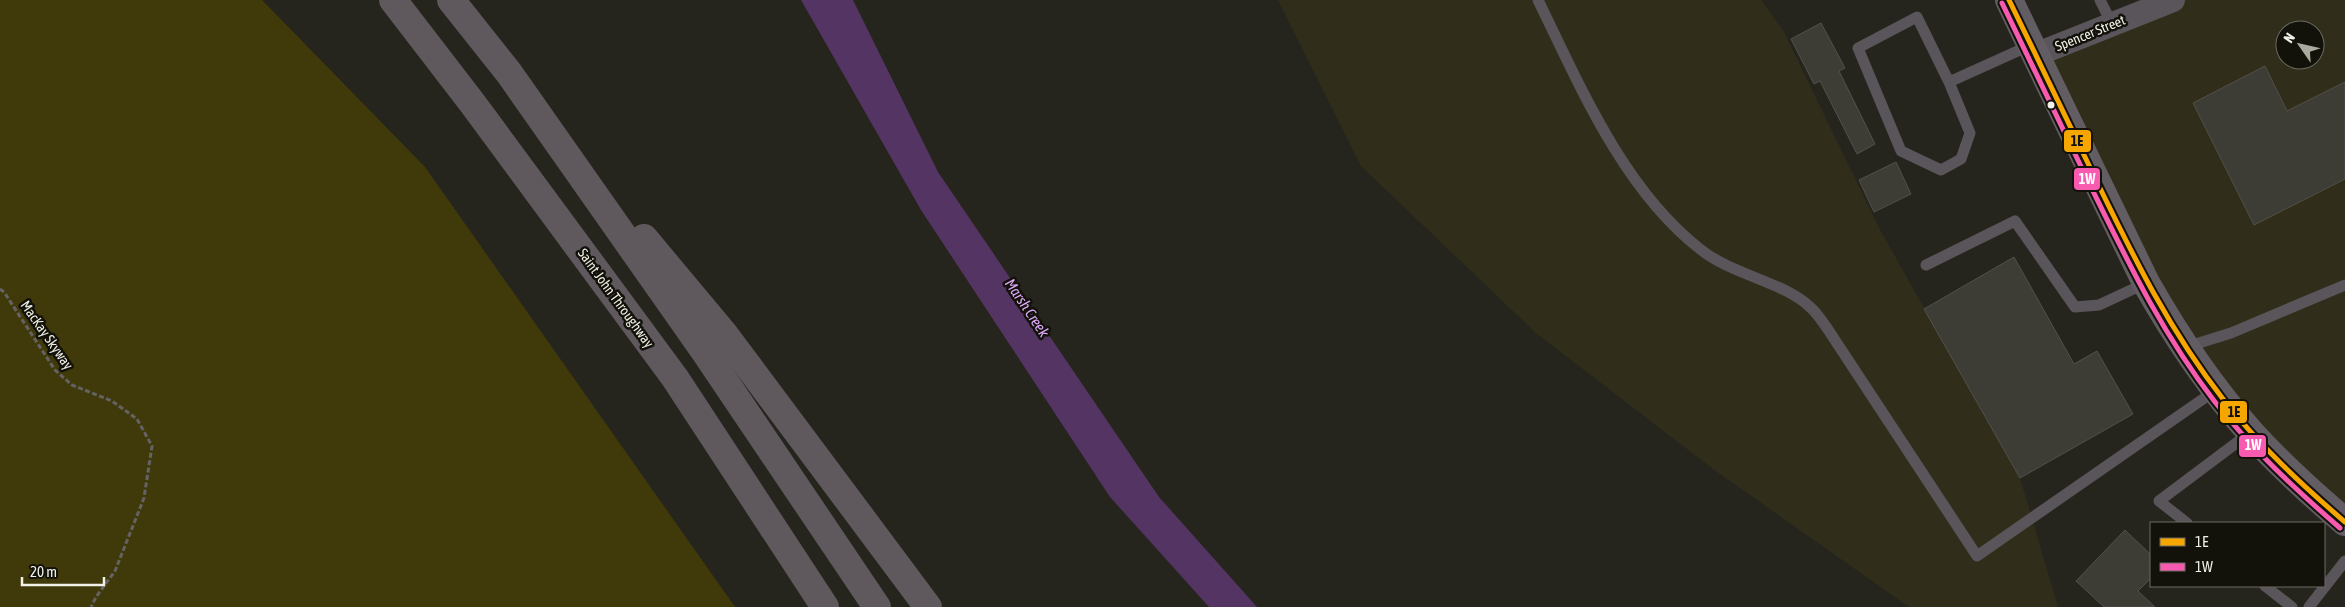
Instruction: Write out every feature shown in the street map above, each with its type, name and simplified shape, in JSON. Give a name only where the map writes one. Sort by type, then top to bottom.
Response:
[{"type":"highway","name":"Saint John Throughway","points":[[393,0],[473,104],[675,378],[825,607]]},
{"type":"highway","points":[[451,0],[725,335],[928,607]]},
{"type":"highway","points":[[509,73],[710,360],[877,607]]},
{"type":"main road","points":[[2009,0],[2146,283],[2169,324],[2251,432],[2285,468],[2345,522]]},
{"type":"street","name":"Spencer Street","points":[[2033,50],[2112,24],[2172,0]]},
{"type":"lane","points":[[1538,0],[1585,96],[1641,187],[1681,233],[1701,250],[1724,265],[1780,289],[1810,307],[1827,328],[1977,556],[2217,389]]},
{"type":"lane","points":[[2100,0],[2112,24]]},
{"type":"lane","points":[[1917,17],[1949,82],[1970,133],[1961,159],[1941,170],[1902,151],[1858,48],[1917,17]]},
{"type":"lane","points":[[1949,82],[2033,50]]},
{"type":"lane","points":[[1926,265],[2015,221],[2075,306],[2099,305],[2146,283]]},
{"type":"lane","points":[[2186,347],[2231,333],[2345,285]]},
{"type":"lane","points":[[2186,522],[2159,501],[2251,432]]},
{"type":"lane","points":[[2325,587],[2345,561]]},
{"type":"lane","points":[[2266,587],[2292,607]]},
{"type":"lane","points":[[2309,607],[2325,587]]},
{"type":"path","name":"MacKay Skyway","points":[[0,289],[4,292],[55,370],[72,385],[112,401],[137,419],[152,446],[144,498],[115,571],[91,607]]},
{"type":"shaded area","points":[[0,0],[262,0],[425,167],[735,607],[0,607]]},
{"type":"shaded area","points":[[1278,0],[1761,0],[1784,32],[1879,228],[2020,478],[2058,607],[1909,607],[1713,469],[1536,333],[1361,166]]},
{"type":"shaded area","points":[[2173,0],[2345,0],[2345,522],[2217,389],[2035,55]]},
{"type":"water","name":"Marsh Creek","points":[[801,0],[853,0],[938,172],[1159,497],[1257,607],[1209,607],[1110,497],[921,210]]},
{"type":"building","points":[[1821,23],[1845,68],[1839,71],[1875,144],[1857,154],[1820,81],[1814,84],[1791,39]]},
{"type":"building","points":[[2265,66],[2287,111],[2345,82],[2345,179],[2254,225],[2193,103]]},
{"type":"building","points":[[1896,162],[1911,194],[1874,212],[1859,180]]},
{"type":"building","points":[[2014,257],[2074,364],[2097,351],[2133,414],[2020,478],[1924,309]]},
{"type":"building","points":[[2125,530],[2150,554],[2150,579],[2138,591],[2155,607],[2104,607],[2076,581]]},
{"type":"transit line","name":"1E","points":[[2009,0],[2126,240],[2154,294],[2186,347],[2223,399],[2251,432],[2297,479],[2345,522]]},
{"type":"transit line","name":"1W","points":[[2002,3],[2118,241],[2146,296],[2178,349],[2215,402],[2244,436],[2290,483],[2340,528]]}]
